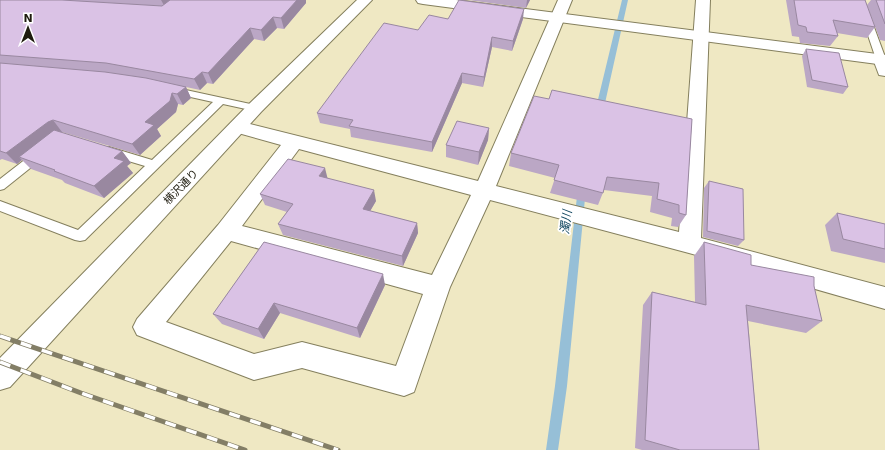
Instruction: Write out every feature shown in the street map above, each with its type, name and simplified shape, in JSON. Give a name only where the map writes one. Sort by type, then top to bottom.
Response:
[{"type":"street","name":"横沢通り","points":[[0,377],[255,108],[365,0]]},
{"type":"street","points":[[423,0],[701,36],[884,63]]},
{"type":"street","points":[[293,143],[226,231],[146,327],[254,367],[302,355],[404,382],[438,287],[484,191],[565,0]]},
{"type":"street","points":[[689,244],[702,0]]},
{"type":"street","points":[[238,127],[293,143],[689,244],[885,298]]},
{"type":"street","points":[[226,231],[438,287]]},
{"type":"lane","points":[[860,0],[884,63]]},
{"type":"lane","points":[[162,88],[255,108]]},
{"type":"lane","points":[[0,206],[80,236],[221,100]]},
{"type":"lane","points":[[0,186],[50,147]]},
{"type":"lane","points":[[100,148],[154,165]]},
{"type":"building","points":[[0,0],[62,0],[162,6],[170,0],[297,0],[281,18],[273,17],[261,30],[250,28],[208,73],[202,72],[194,79],[106,63],[0,55]]},
{"type":"building","points":[[459,0],[524,9],[513,41],[492,37],[484,77],[462,73],[432,142],[349,126],[353,120],[317,113],[384,23],[418,30],[429,15],[448,19]]},
{"type":"building","points":[[794,0],[865,0],[875,27],[833,20],[838,36],[807,32],[806,27],[798,25]]},
{"type":"building","points":[[876,0],[885,0],[885,24]]},
{"type":"building","points":[[806,49],[839,53],[848,87],[812,80]]},
{"type":"building","points":[[0,63],[105,72],[146,78],[186,87],[177,94],[172,93],[170,101],[145,122],[154,125],[132,144],[53,120],[48,122],[6,153],[0,151]]},
{"type":"building","points":[[552,90],[692,119],[686,215],[679,213],[679,205],[657,199],[659,183],[607,177],[603,193],[554,180],[559,165],[511,153],[534,96],[549,99]]},
{"type":"building","points":[[457,121],[489,128],[479,152],[446,145]]},
{"type":"building","points":[[54,130],[122,151],[114,158],[124,161],[94,186],[19,157]]},
{"type":"building","points":[[288,159],[325,168],[319,176],[374,190],[363,209],[417,223],[402,256],[278,224],[293,204],[260,194]]},
{"type":"building","points":[[709,181],[743,189],[744,240],[707,231]]},
{"type":"building","points":[[837,213],[885,224],[885,249],[843,239]]},
{"type":"building","points":[[264,242],[383,274],[357,328],[274,303],[258,329],[213,314]]},
{"type":"building","points":[[704,242],[751,255],[751,265],[814,277],[814,286],[822,321],[746,305],[759,450],[680,450],[645,440],[652,292],[706,305]]},
{"type":"waterway","name":"濁川","points":[[599,112],[625,0]]},
{"type":"waterway","name":"濁川","points":[[552,450],[561,386],[582,188]]},
{"type":"railway","points":[[0,336],[338,450]]},
{"type":"railway","points":[[0,362],[81,393],[245,450]]}]
